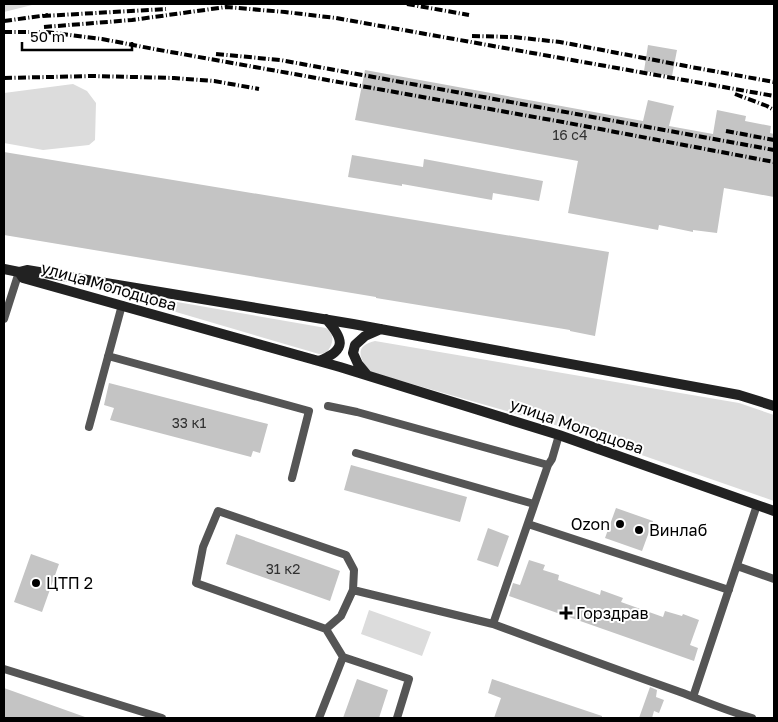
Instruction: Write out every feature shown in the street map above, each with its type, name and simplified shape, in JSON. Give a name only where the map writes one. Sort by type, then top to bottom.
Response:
[{"type":"street","points":[[4,269],[19,272]]},
{"type":"street","name":"улица Молодцова","points":[[774,406],[739,395],[326,319],[26,270],[19,272],[23,278],[319,361],[559,435],[774,511]]},
{"type":"street","points":[[319,361],[330,356],[338,349],[340,341],[336,330],[326,319]]},
{"type":"street","points":[[368,376],[352,353],[355,345],[365,336],[382,329]]},
{"type":"lane","points":[[4,319],[19,272]]},
{"type":"lane","points":[[90,427],[122,305]]},
{"type":"lane","points":[[108,356],[309,411],[292,478]]},
{"type":"lane","points":[[328,406],[357,412],[548,464]]},
{"type":"lane","points":[[493,624],[559,435]]},
{"type":"lane","points":[[356,453],[534,504]]},
{"type":"lane","points":[[693,697],[757,505]]},
{"type":"lane","points":[[326,629],[340,616],[353,590],[354,570],[346,555],[218,511],[203,547],[196,583],[326,629],[343,657],[409,679],[397,718]]},
{"type":"lane","points":[[528,524],[728,590]]},
{"type":"lane","points":[[736,566],[774,579]]},
{"type":"lane","points":[[353,590],[493,624],[693,697],[738,716],[752,718]]},
{"type":"lane","points":[[319,718],[343,657]]},
{"type":"lane","points":[[4,669],[162,718]]},
{"type":"shaded area","points":[[4,4],[36,4],[4,12]]},
{"type":"shaded area","points":[[73,84],[87,91],[96,103],[95,140],[89,145],[43,150],[4,143],[4,93]]},
{"type":"shaded area","points":[[91,287],[326,328],[331,334],[332,343],[326,353],[319,354]]},
{"type":"shaded area","points":[[375,341],[739,403],[774,415],[774,501],[555,425],[370,372],[360,354],[364,346]]},
{"type":"shaded area","points":[[369,610],[431,632],[422,656],[361,634]]},
{"type":"building","points":[[648,45],[677,50],[672,76],[644,71]]},
{"type":"building","points":[[365,70],[643,121],[648,100],[674,106],[669,126],[713,134],[717,110],[746,116],[745,121],[771,126],[770,133],[774,134],[774,197],[724,188],[717,233],[693,230],[693,232],[659,225],[658,230],[568,213],[578,161],[355,120]]},
{"type":"building","points":[[4,152],[609,252],[595,336],[570,330],[4,235]]},
{"type":"building","points":[[352,155],[423,167],[424,159],[543,181],[539,201],[493,193],[492,200],[402,184],[402,186],[348,177]]},
{"type":"building","points":[[109,383],[268,424],[260,453],[253,451],[251,457],[110,420],[114,408],[104,405]]},
{"type":"building","points":[[351,465],[467,497],[460,522],[344,490]]},
{"type":"building","points":[[616,508],[653,521],[642,551],[605,538]]},
{"type":"building","points":[[488,528],[509,536],[498,567],[477,560]]},
{"type":"building","points":[[236,534],[340,571],[330,601],[226,564]]},
{"type":"building","name":"ЦТП 2","points":[[31,554],[59,564],[42,612],[14,602]]},
{"type":"building","points":[[529,560],[545,565],[543,570],[559,575],[558,580],[600,595],[601,590],[623,598],[621,602],[663,617],[665,611],[682,616],[683,614],[699,620],[690,645],[698,648],[694,661],[509,596],[513,583],[520,585]]},
{"type":"building","points":[[357,679],[388,690],[379,718],[343,718]]},
{"type":"building","points":[[492,679],[602,716],[602,718],[494,718],[501,698],[488,693]]},
{"type":"building","points":[[650,687],[657,690],[656,697],[664,700],[659,713],[654,711],[652,718],[639,718]]},
{"type":"building","points":[[4,688],[85,717],[85,718],[4,718]]},
{"type":"railway","points":[[407,4],[469,15]]},
{"type":"railway","points":[[44,27],[132,20],[226,7],[285,12],[336,18],[774,96]]},
{"type":"railway","points":[[43,16],[166,9]]},
{"type":"railway","points":[[4,21],[48,15]]},
{"type":"railway","points":[[4,32],[46,32],[102,39],[774,162]]},
{"type":"railway","points":[[472,36],[513,37],[560,42],[774,82]]},
{"type":"railway","points":[[216,54],[280,60],[774,150]]},
{"type":"railway","points":[[4,78],[93,76],[174,78],[214,81],[259,89]]},
{"type":"railway","points":[[735,94],[774,110]]},
{"type":"railway","points":[[726,131],[774,140]]},
{"type":"place","name":"Ozon","points":[[620,524]]},
{"type":"place","name":"Винлаб","points":[[639,530]]},
{"type":"place","name":"ЦТП 2","points":[[36,583]]},
{"type":"place","name":"Горздрав","points":[[566,613]]}]
